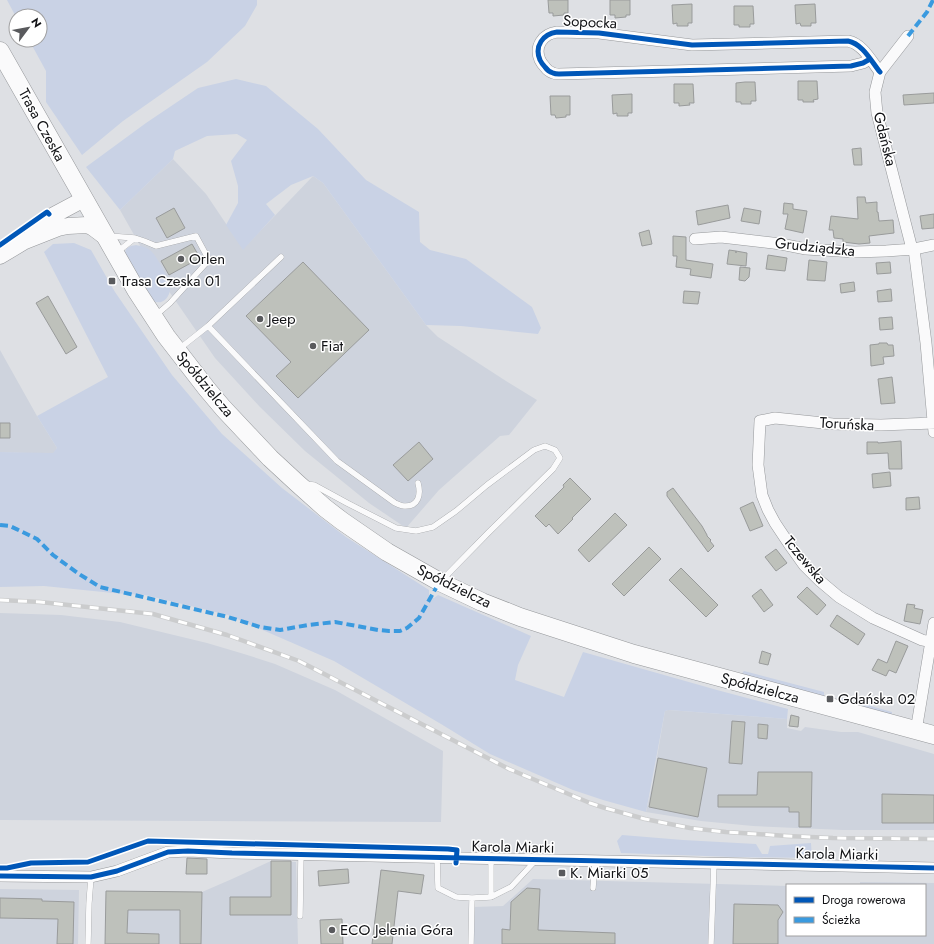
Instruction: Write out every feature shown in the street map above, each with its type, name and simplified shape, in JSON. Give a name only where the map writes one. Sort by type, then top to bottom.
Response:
[{"type":"main road","name":"Trasa Czeska","points":[[0,51],[84,199]]},
{"type":"main road","name":"Spółdzielcza","points":[[84,199],[104,236],[153,318],[177,351],[223,408],[270,458],[325,508],[358,533],[438,585],[514,614],[634,654],[934,736]]},
{"type":"street","name":"Sopocka","points":[[870,59],[863,63],[851,66],[559,74],[548,70],[539,59],[538,51],[542,39],[551,33],[599,33],[692,44],[848,41],[857,45],[864,51],[880,72]]},
{"type":"street","name":"Gdańska","points":[[908,36],[880,72],[875,92],[877,113],[913,249],[926,343],[934,426]]},
{"type":"street","name":"Spółdzielcza","points":[[58,228],[80,213],[84,199]]},
{"type":"street","name":"Spółdzielcza","points":[[25,241],[37,229],[54,216],[84,199]]},
{"type":"street","name":"Spółdzielcza","points":[[0,256],[25,241],[58,228],[68,226],[87,225],[104,236]]},
{"type":"street","name":"Grudziądzka","points":[[695,239],[720,237],[781,244],[806,249],[848,252],[913,249],[934,245]]},
{"type":"street","name":"Toruńska","points":[[760,421],[775,418],[833,424],[934,426]]},
{"type":"street","name":"Tczewska","points":[[760,421],[758,464],[762,496],[775,523],[804,565],[839,597],[872,618],[922,640],[931,642]]},
{"type":"street","points":[[916,731],[934,623]]},
{"type":"street","name":"Karola Miarki","points":[[0,876],[92,877],[117,871],[168,852],[188,851],[934,868]]},
{"type":"lane","points":[[104,236],[135,238],[156,246],[196,236],[209,260],[170,303],[153,318]]},
{"type":"lane","points":[[116,256],[121,249],[135,238]]},
{"type":"lane","points":[[177,351],[208,326],[281,256]]},
{"type":"lane","points":[[208,326],[337,461],[395,503],[403,506],[411,506],[417,501],[420,495],[418,483]]},
{"type":"lane","points":[[297,483],[314,484],[396,528],[416,531],[433,527],[456,511],[487,485],[534,450],[545,446],[556,450],[560,458],[553,469],[438,585]]},
{"type":"lane","points":[[300,916],[301,854]]},
{"type":"lane","points":[[437,857],[438,888],[456,897],[472,898],[491,897],[511,887],[537,859]]},
{"type":"lane","points":[[491,858],[491,897]]},
{"type":"lane","points":[[593,888],[595,860]]},
{"type":"lane","points":[[712,944],[714,863]]},
{"type":"lane","points":[[88,944],[89,902],[92,877]]},
{"type":"lane","points":[[471,944],[472,898]]},
{"type":"shaded area","points":[[7,0],[257,0],[257,5],[245,26],[207,62],[123,121],[82,155],[46,102],[46,71],[33,48],[48,48],[48,8],[11,8]]},
{"type":"shaded area","points":[[236,79],[266,86],[318,129],[366,180],[419,212],[420,242],[430,250],[466,259],[532,307],[541,328],[538,334],[461,326],[426,325],[323,183],[313,176],[291,185],[266,204],[275,215],[243,250],[226,225],[238,203],[238,186],[231,161],[247,140],[237,134],[207,136],[175,151],[173,159],[120,210],[86,167],[146,123],[198,88]]},
{"type":"shaded area","points":[[173,159],[206,194],[243,249],[313,176],[323,183],[426,325],[438,337],[537,400],[509,435],[500,436],[439,490],[406,528],[369,503],[305,451],[260,407],[215,358],[166,287],[142,249],[120,210]]},
{"type":"shaded area","points":[[74,243],[91,250],[115,292],[172,375],[222,434],[282,488],[346,537],[429,590],[429,595],[434,598],[438,595],[531,636],[518,665],[515,680],[564,697],[583,652],[788,709],[787,719],[669,710],[665,711],[646,812],[573,790],[490,754],[334,661],[228,615],[145,595],[44,586],[0,587],[0,452],[53,453],[57,448],[37,416],[108,377],[44,252],[53,244]]},
{"type":"shaded area","points":[[136,245],[151,251],[165,274],[170,291],[165,300],[162,302],[155,302],[152,300],[125,254],[127,248]]},
{"type":"shaded area","points":[[0,350],[57,448],[53,454],[0,452]]},
{"type":"shaded area","points":[[0,613],[61,615],[120,622],[207,643],[244,654],[275,664],[335,690],[443,751],[441,822],[0,820]]},
{"type":"shaded area","points":[[744,671],[824,692],[824,697],[742,675]]},
{"type":"shaded area","points":[[839,697],[892,712],[891,716],[837,701]]},
{"type":"shaded area","points":[[665,711],[787,719],[787,728],[801,731],[805,727],[841,732],[858,732],[934,754],[934,830],[843,830],[753,826],[701,821],[646,812]]},
{"type":"shaded area","points":[[622,835],[756,844],[762,854],[768,854],[770,846],[811,843],[812,858],[621,853],[617,841]]},
{"type":"shaded area","points":[[271,861],[296,862],[298,944],[105,944],[106,891],[202,892]]},
{"type":"shaded area","points":[[533,879],[786,886],[786,936],[926,936],[926,884],[860,884],[860,882],[934,883],[934,944],[472,944],[473,907],[503,906]]},
{"type":"shaded area","points":[[0,889],[79,890],[78,944],[0,944]]},
{"type":"building","points":[[548,0],[568,0],[568,13],[553,16],[553,13],[549,13]]},
{"type":"building","points":[[610,0],[630,0],[630,15],[615,18],[615,15],[610,15]]},
{"type":"building","points":[[692,4],[692,23],[688,23],[688,26],[677,26],[677,23],[673,24],[672,5]]},
{"type":"building","points":[[815,4],[816,23],[811,23],[811,26],[801,26],[800,23],[796,24],[795,5]]},
{"type":"building","points":[[734,6],[753,6],[754,24],[750,24],[750,27],[739,27],[739,25],[734,25]]},
{"type":"building","points":[[798,81],[817,81],[818,99],[813,100],[814,102],[803,102],[803,100],[798,100]]},
{"type":"building","points":[[755,82],[756,101],[751,101],[751,104],[741,104],[741,102],[736,102],[736,83]]},
{"type":"building","points":[[674,84],[693,84],[694,103],[679,106],[679,103],[674,103]]},
{"type":"building","points":[[934,93],[934,103],[904,105],[903,95]]},
{"type":"building","points":[[632,94],[632,113],[628,113],[628,116],[617,116],[617,113],[613,114],[612,95]]},
{"type":"building","points":[[550,96],[570,96],[570,115],[556,118],[555,115],[551,115]]},
{"type":"building","points":[[861,148],[862,165],[854,165],[852,149]]},
{"type":"building","points":[[857,197],[865,197],[866,203],[877,202],[879,221],[893,220],[894,233],[869,236],[870,243],[859,244],[843,242],[843,239],[834,238],[833,230],[829,230],[831,216],[858,219]]},
{"type":"building","points":[[784,203],[793,204],[793,209],[807,211],[803,233],[785,229],[788,214],[783,214]]},
{"type":"building","points":[[728,205],[730,218],[698,225],[696,211]]},
{"type":"building","points":[[174,208],[185,228],[167,238],[156,218]]},
{"type":"building","points":[[744,208],[761,211],[759,224],[741,221]]},
{"type":"building","points":[[934,214],[934,228],[922,229],[920,216]]},
{"type":"building","points":[[649,230],[652,244],[642,246],[639,233]]},
{"type":"building","points":[[673,236],[686,237],[686,260],[713,264],[711,278],[690,275],[691,269],[676,267],[677,256],[673,256]]},
{"type":"building","points":[[192,244],[200,258],[169,275],[161,261]]},
{"type":"building","points":[[729,250],[747,253],[746,266],[727,264]]},
{"type":"building","points":[[768,255],[787,258],[785,271],[766,269]]},
{"type":"building","points":[[809,260],[827,262],[825,281],[807,280]]},
{"type":"building","name":"Fiat","points":[[303,262],[369,330],[298,398],[276,376],[291,362],[246,316]]},
{"type":"building","points":[[890,262],[891,273],[877,274],[876,263]]},
{"type":"building","points":[[740,267],[750,268],[749,277],[745,281],[739,280]]},
{"type":"building","points":[[854,282],[855,291],[841,293],[840,284]]},
{"type":"building","points":[[891,289],[892,301],[878,302],[877,291]]},
{"type":"building","points":[[684,291],[700,292],[698,304],[683,303]]},
{"type":"building","points":[[48,296],[77,347],[66,354],[36,303]]},
{"type":"building","points":[[892,317],[893,329],[880,330],[879,318]]},
{"type":"building","points":[[879,343],[893,345],[894,356],[883,357],[884,364],[871,366],[870,345]]},
{"type":"building","points":[[892,377],[895,403],[881,404],[878,379]]},
{"type":"building","points":[[0,423],[10,423],[10,438],[0,438]]},
{"type":"building","points":[[901,441],[902,469],[889,469],[888,453],[867,454],[867,442],[878,443]]},
{"type":"building","points":[[419,442],[433,459],[408,481],[393,465]]},
{"type":"building","points":[[890,472],[891,486],[873,488],[872,474]]},
{"type":"building","points":[[570,478],[591,499],[558,534],[549,524],[546,527],[535,516],[564,487],[563,485]]},
{"type":"building","points":[[673,488],[711,540],[710,541],[714,546],[708,552],[667,496],[667,492]]},
{"type":"building","points":[[919,497],[920,509],[906,510],[906,498]]},
{"type":"building","points":[[753,502],[763,526],[750,531],[740,508]]},
{"type":"building","points":[[615,513],[627,525],[589,562],[578,550]]},
{"type":"building","points":[[649,547],[661,559],[624,596],[612,584]]},
{"type":"building","points":[[776,549],[787,563],[776,571],[765,557]]},
{"type":"building","points":[[681,568],[718,605],[706,617],[669,580]]},
{"type":"building","points":[[807,587],[826,605],[817,615],[797,597]]},
{"type":"building","points":[[761,589],[773,605],[764,612],[752,596]]},
{"type":"building","points":[[907,604],[915,605],[914,608],[923,610],[920,624],[904,621]]},
{"type":"building","points":[[837,615],[865,634],[858,645],[830,626]]},
{"type":"building","points":[[896,641],[908,646],[896,673],[889,670],[886,676],[872,670],[878,659],[887,663]]},
{"type":"building","points":[[762,651],[771,654],[768,665],[759,663]]},
{"type":"building","points":[[791,715],[799,717],[798,727],[789,726]]},
{"type":"building","points":[[732,721],[745,722],[742,764],[729,763]]},
{"type":"building","points":[[758,724],[768,725],[767,739],[758,738]]},
{"type":"building","points":[[658,758],[707,768],[698,817],[649,807]]},
{"type":"building","points":[[758,772],[812,772],[811,827],[799,827],[799,812],[789,812],[789,807],[718,807],[718,795],[757,795]]},
{"type":"building","points":[[882,794],[934,795],[934,823],[882,823]]},
{"type":"building","points":[[187,858],[207,859],[207,874],[186,874]]},
{"type":"building","points":[[271,861],[291,861],[291,915],[230,915],[230,897],[271,897]]},
{"type":"building","points":[[348,869],[349,883],[319,886],[318,871]]},
{"type":"building","points":[[381,870],[424,875],[421,894],[398,891],[392,944],[372,944]]},
{"type":"building","points":[[527,888],[540,889],[538,930],[615,933],[615,944],[502,944],[502,929],[510,930],[511,902]]},
{"type":"building","points":[[106,891],[202,892],[201,944],[180,944],[180,910],[128,910],[127,933],[159,934],[159,944],[105,944]]},
{"type":"building","points":[[0,898],[42,899],[42,901],[74,902],[73,944],[57,944],[58,919],[0,918]]},
{"type":"building","points":[[734,904],[778,905],[783,912],[778,920],[778,944],[733,944]]},
{"type":"building","name":"ECO Jelenia Góra","points":[[342,919],[343,944],[321,944],[320,920]]},
{"type":"railway","points":[[0,600],[40,602],[153,614],[227,635],[299,661],[509,769],[590,803],[645,819],[690,828],[726,832],[833,838],[934,839]]},
{"type":"marked path","points":[[908,36],[927,12],[933,0]]},
{"type":"marked path","points":[[0,525],[10,526],[37,539],[53,555],[100,587],[228,617],[260,627],[280,630],[335,622],[378,630],[400,631],[407,628],[419,618],[436,588]]},
{"type":"cycle path","points":[[870,59],[863,63],[851,66],[554,74],[547,69],[540,60],[538,50],[544,38],[557,32],[599,33],[692,45],[848,41],[862,49],[870,58],[880,72]]},
{"type":"cycle path","points":[[0,245],[47,212],[49,214]]},
{"type":"cycle path","points":[[0,868],[31,863],[88,862],[148,841],[448,849],[457,850],[456,863]]},
{"type":"cycle path","points":[[0,876],[91,877],[117,871],[168,852],[188,851],[934,868]]},
{"type":"place","name":"Orlen","points":[[181,259]]},
{"type":"place","name":"Trasa Czeska 01","points":[[112,281]]},
{"type":"place","name":"Jeep","points":[[260,319]]},
{"type":"place","name":"Fiat","points":[[313,346]]},
{"type":"place","name":"Gdańska 02","points":[[830,699]]},
{"type":"place","name":"K. Miarki 05","points":[[562,873]]},
{"type":"place","name":"ECO Jelenia Góra","points":[[332,930]]}]
